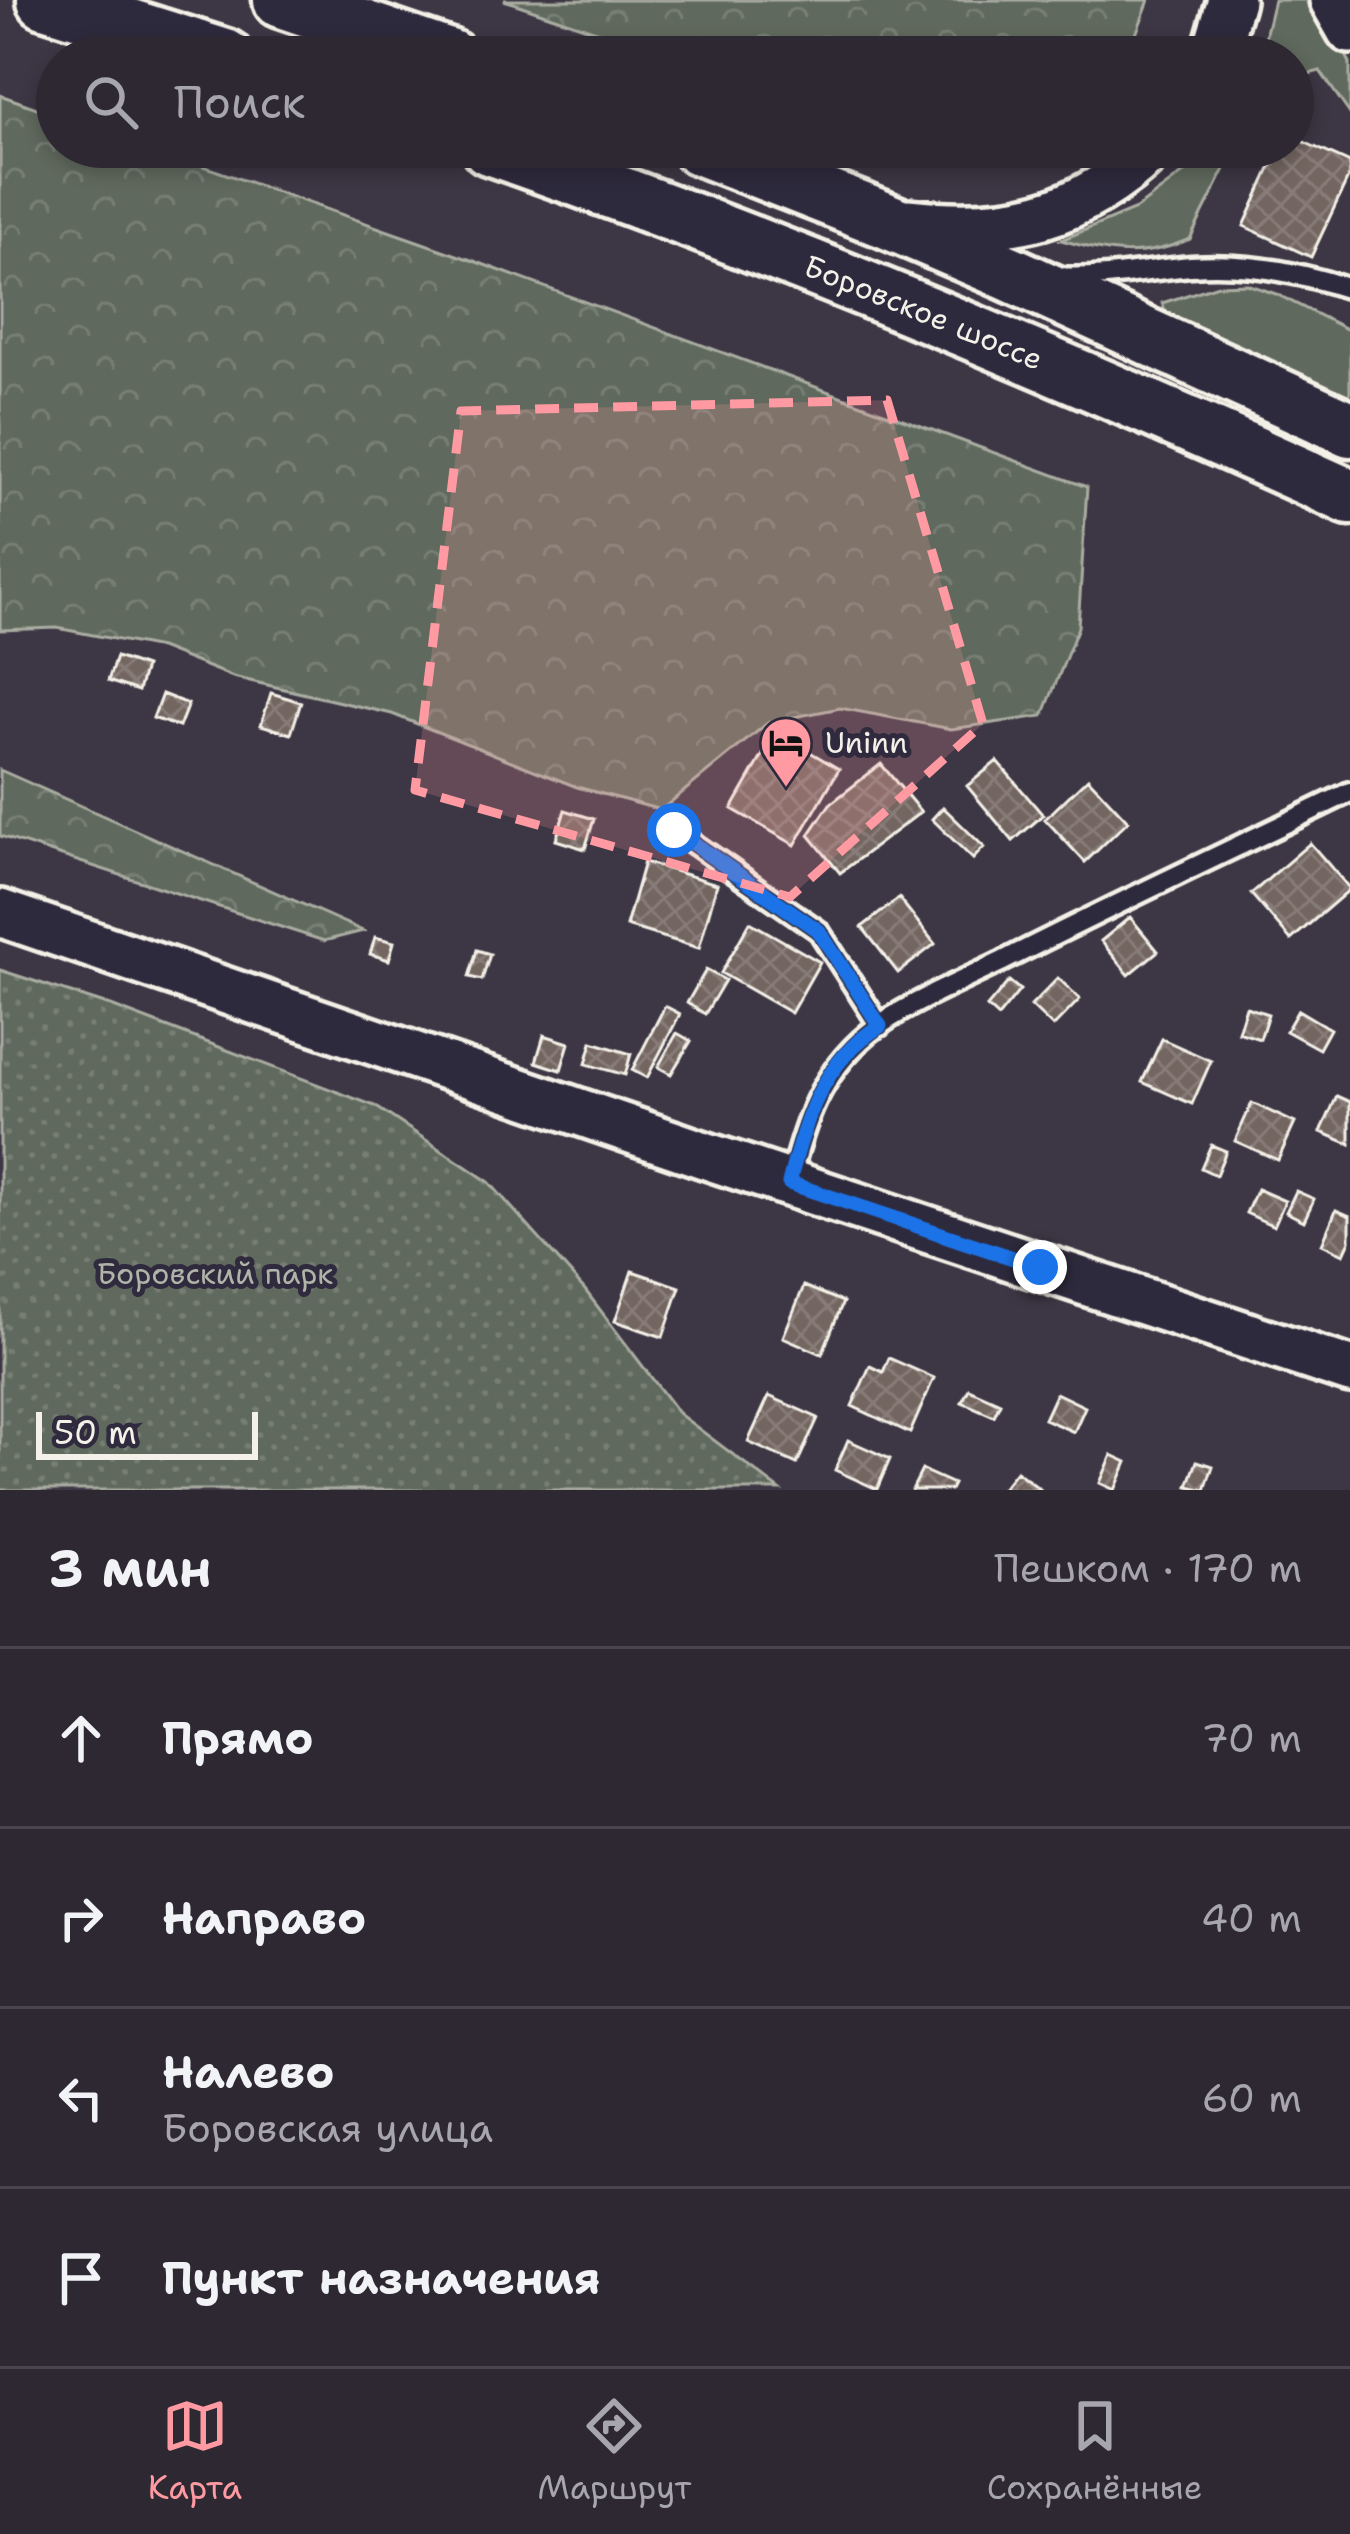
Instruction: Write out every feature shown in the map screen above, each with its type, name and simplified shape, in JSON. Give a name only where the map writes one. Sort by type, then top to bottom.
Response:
[{"type":"main road","points":[[45,0],[159,36]]},
{"type":"main road","points":[[281,0],[387,36]]},
{"type":"main road","name":"Боровское шоссе","points":[[546,168],[801,261],[1350,497]]},
{"type":"main road","points":[[753,168],[1009,273],[1350,429]]},
{"type":"street","points":[[1220,36],[1231,0]]},
{"type":"street","points":[[1333,0],[1350,30]]},
{"type":"street","points":[[883,219],[975,227],[1032,219],[1080,200],[1128,168]]},
{"type":"street","points":[[0,913],[1350,1370]]},
{"type":"lane","points":[[1009,273],[1077,278],[1235,266],[1308,275],[1350,289]]},
{"type":"lane","points":[[789,1183],[816,1096],[869,1033],[1028,949],[1350,792]]},
{"type":"lane","points":[[674,830],[819,931],[880,1026]]},
{"type":"highlighted area","points":[[887,400],[983,724],[790,897],[415,790],[461,411]]},
{"type":"green space","points":[[504,0],[1149,0],[1135,36],[611,36]]},
{"type":"green space","points":[[1274,0],[1319,0],[1350,63],[1350,114],[1320,71],[1314,73],[1314,36],[1265,36]]},
{"type":"green space","points":[[0,95],[36,108],[36,168],[209,168],[1087,487],[1078,627],[1043,716],[951,729],[840,708],[769,722],[661,810],[577,787],[392,714],[233,677],[160,648],[57,628],[0,630]]},
{"type":"green space","points":[[1190,168],[1226,168],[1190,239],[1126,253],[1061,240],[1136,209]]},
{"type":"green space","points":[[1247,284],[1350,331],[1350,403],[1209,337],[1165,311],[1162,303],[1218,285]]},
{"type":"green space","points":[[0,770],[363,931],[324,941],[0,836]]},
{"type":"green space","name":"Боровский парк","points":[[0,970],[111,1006],[375,1106],[489,1182],[585,1290],[679,1414],[780,1490],[0,1490]]},
{"type":"building","points":[[1314,147],[1350,163],[1350,174],[1311,257],[1244,226],[1270,168],[1314,168]]},
{"type":"building","points":[[116,657],[145,667],[138,691],[108,681]]},
{"type":"building","points":[[271,693],[301,702],[291,734],[261,725]]},
{"type":"building","points":[[162,694],[188,704],[179,727],[153,718]]},
{"type":"building","name":"Uninn","points":[[776,732],[839,769],[795,845],[732,809]]},
{"type":"building","points":[[997,761],[1043,815],[1013,841],[967,786]]},
{"type":"building","points":[[881,764],[921,812],[840,873],[809,835],[830,804]]},
{"type":"building","points":[[1088,778],[1128,821],[1085,862],[1045,819]]},
{"type":"building","points":[[943,807],[984,847],[973,859],[932,819]]},
{"type":"building","points":[[565,810],[594,819],[585,849],[556,840]]},
{"type":"building","points":[[1310,843],[1350,889],[1291,940],[1251,894]]},
{"type":"building","points":[[644,862],[717,884],[699,948],[626,926]]},
{"type":"building","points":[[899,898],[935,944],[898,973],[862,927]]},
{"type":"building","points":[[1130,917],[1158,951],[1129,975],[1101,941]]},
{"type":"building","points":[[750,922],[820,962],[791,1013],[721,973]]},
{"type":"building","points":[[375,937],[394,942],[389,960],[370,954]]},
{"type":"building","points":[[477,950],[490,954],[482,980],[469,977]]},
{"type":"building","points":[[706,970],[725,980],[705,1014],[687,1003]]},
{"type":"building","points":[[1058,978],[1080,999],[1053,1027],[1031,1006]]},
{"type":"building","points":[[1009,981],[1020,990],[998,1017],[987,1007]]},
{"type":"building","points":[[665,1006],[680,1014],[647,1078],[632,1070]]},
{"type":"building","points":[[1246,1007],[1268,1014],[1260,1039],[1238,1032]]},
{"type":"building","points":[[1298,1010],[1330,1029],[1319,1049],[1286,1031]]},
{"type":"building","points":[[677,1033],[691,1041],[671,1074],[658,1067]]},
{"type":"building","points":[[544,1035],[569,1043],[561,1070],[536,1062]]},
{"type":"building","points":[[1162,1039],[1211,1061],[1192,1104],[1142,1082]]},
{"type":"building","points":[[592,1042],[631,1054],[625,1075],[586,1064]]},
{"type":"building","points":[[1337,1096],[1350,1102],[1350,1144],[1321,1132]]},
{"type":"building","points":[[1252,1103],[1295,1123],[1278,1160],[1235,1141]]},
{"type":"building","points":[[1211,1145],[1226,1151],[1216,1175],[1201,1168]]},
{"type":"building","points":[[1257,1189],[1285,1201],[1274,1226],[1246,1213]]},
{"type":"building","points":[[1296,1191],[1314,1199],[1304,1221],[1286,1212]]},
{"type":"building","points":[[1336,1210],[1350,1216],[1350,1241],[1344,1254],[1322,1244]]},
{"type":"building","points":[[632,1271],[680,1287],[663,1337],[615,1321]]},
{"type":"building","points":[[804,1286],[843,1302],[822,1354],[783,1337]]},
{"type":"building","points":[[889,1358],[934,1378],[910,1433],[852,1406],[870,1366],[883,1372]]},
{"type":"building","points":[[969,1389],[1000,1403],[994,1416],[962,1402]]},
{"type":"building","points":[[1056,1393],[1085,1407],[1074,1432],[1044,1419]]},
{"type":"building","points":[[769,1396],[818,1418],[797,1464],[748,1442]]},
{"type":"building","points":[[848,1440],[890,1459],[877,1489],[835,1470]]},
{"type":"building","points":[[1112,1455],[1127,1462],[1115,1490],[1100,1483]]},
{"type":"building","points":[[1197,1461],[1213,1466],[1205,1490],[1188,1486]]},
{"type":"building","points":[[922,1470],[953,1484],[950,1490],[912,1490]]},
{"type":"building","points":[[1016,1471],[1041,1490],[1001,1490]]},
{"type":"place","name":"Uninn","points":[[786,789]]},
{"type":"route","points":[[674,830],[819,931],[880,1026],[836,1068],[816,1096],[789,1183],[1040,1267]]}]
